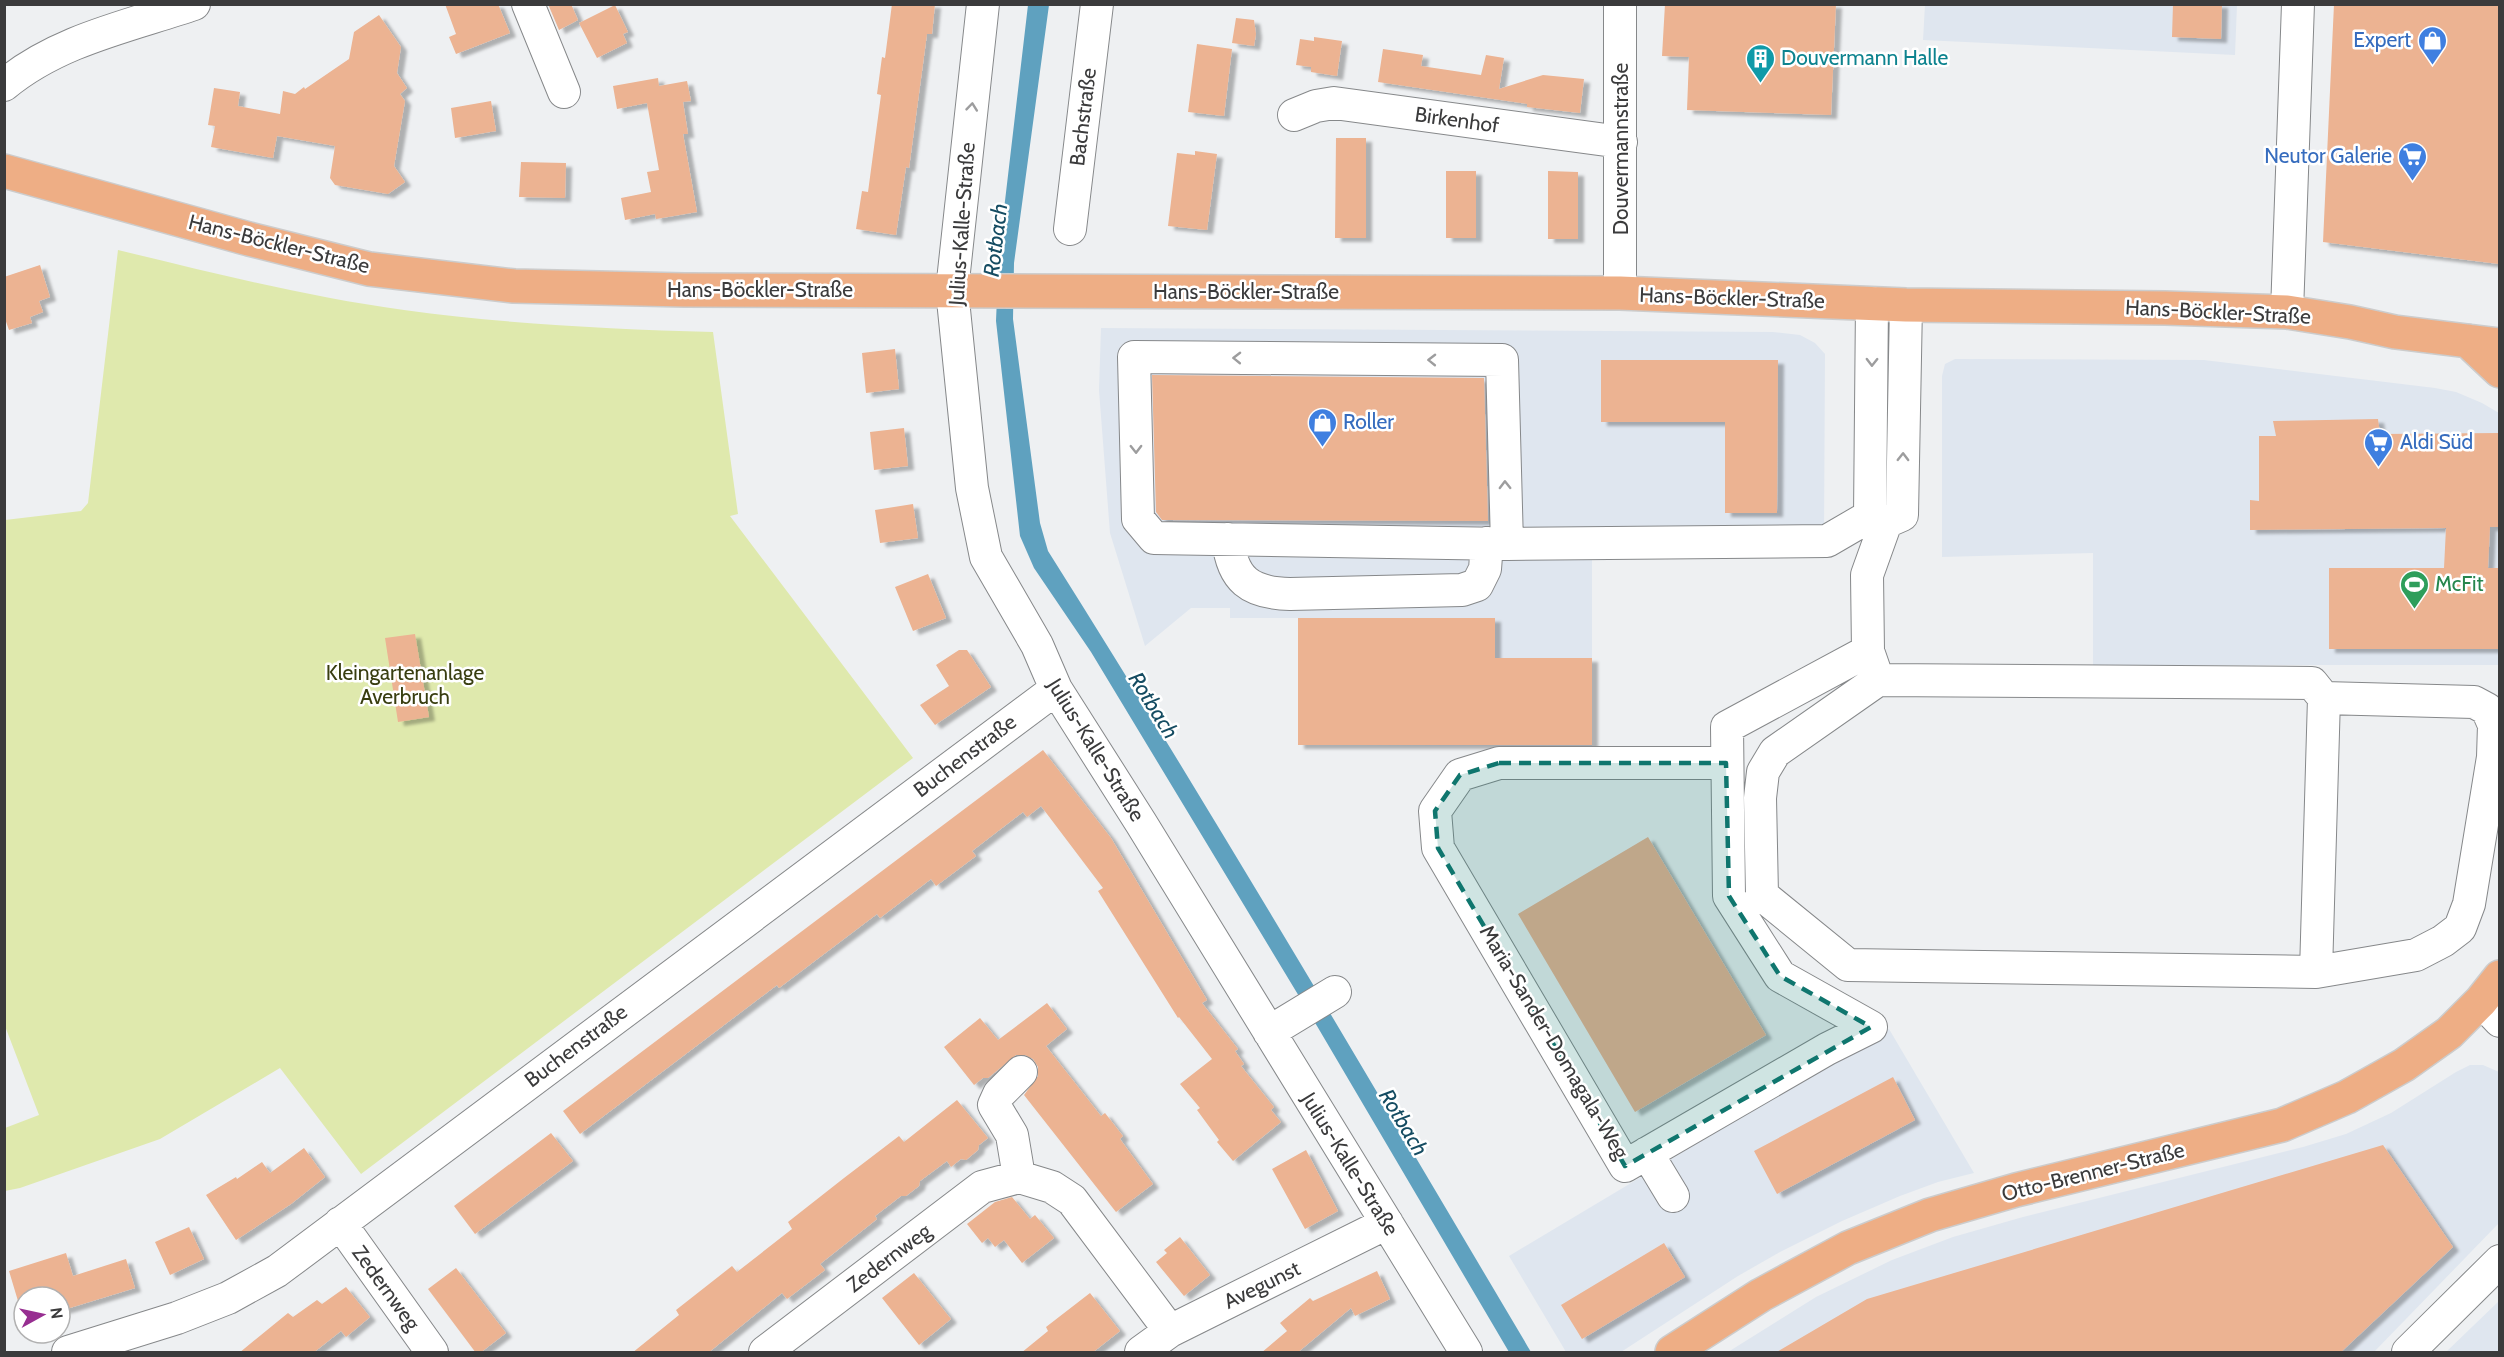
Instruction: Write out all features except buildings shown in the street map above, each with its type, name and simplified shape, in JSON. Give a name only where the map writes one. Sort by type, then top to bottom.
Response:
[{"type":"main road","name":"Hans-Böckler-Straße","points":[[4,171],[249,239],[369,269],[514,286],[684,290],[1620,293],[1906,305],[2165,308],[2287,312],[2395,332],[2484,343]]},
{"type":"main road","points":[[2484,343],[2499,371]]},
{"type":"main road","name":"Otto-Brenner-Straße","points":[[1672,1353],[1761,1295],[1848,1248],[1930,1215],[2016,1190],[2282,1125],[2347,1097],[2404,1065],[2493,1000]]},
{"type":"street","points":[[4,85],[27,67],[58,50],[194,4]]},
{"type":"street","points":[[528,4],[564,92]]},
{"type":"street","name":"Julius-Kalle-Straße","points":[[983,4],[968,290],[972,488],[986,557],[1037,645],[1056,689],[1141,823],[1282,1024],[1387,1223],[1466,1353]]},
{"type":"street","name":"Bachstraße","points":[[1070,229],[1097,4]]},
{"type":"street","name":"Douvermannstraße","points":[[1620,4],[1620,293]]},
{"type":"street","points":[[2287,312],[2298,4]]},
{"type":"street","name":"Birkenhof","points":[[1294,115],[1316,106],[1334,103],[1621,142]]},
{"type":"street","points":[[1872,303],[1886,518]]},
{"type":"street","points":[[1873,665],[1867,575],[1886,518],[1906,305]]},
{"type":"street","points":[[1228,539],[1230,556],[1239,575],[1253,588],[1269,593],[1462,590],[1477,585],[1497,543],[1502,360],[1134,357],[1138,519],[1154,538],[1228,539],[1497,543],[1827,541],[1886,518]]},
{"type":"street","points":[[2316,972],[2324,698],[2312,683],[1873,665],[1775,752],[1763,772],[1760,798],[1762,895],[1848,965],[2316,972],[2416,955],[2443,941],[2460,928],[2471,893],[2493,758],[2494,725],[2487,709],[2474,702],[2324,698]]},
{"type":"street","name":"Maria-Sander-Domagala-Weg","points":[[1726,763],[1499,762],[1460,775],[1435,811],[1438,848],[1625,1166],[1827,1049],[1876,1030],[1780,976],[1729,896],[1726,763],[1727,728],[1873,665]]},
{"type":"street","name":"Buchenstraße","points":[[68,1353],[177,1318],[228,1298],[277,1271],[1056,689]]},
{"type":"street","points":[[1282,1024],[1335,992]]},
{"type":"street","points":[[1021,1072],[999,1094],[994,1105],[1012,1135],[1019,1177],[1052,1187],[1072,1200],[1170,1331]]},
{"type":"street","points":[[1647,1153],[1672,1196]]},
{"type":"street","name":"Zedernweg","points":[[765,1353],[982,1187],[1019,1177]]},
{"type":"street","name":"Zedernweg","points":[[340,1223],[432,1353]]},
{"type":"street","name":"Avegunst","points":[[1141,1353],[1170,1331],[1387,1223]]},
{"type":"street","points":[[2408,1353],[2499,1261]]},
{"type":"highlighted area","points":[[1499,763],[1726,763],[1729,896],[1780,976],[1871,1027],[1625,1166],[1438,848],[1435,811],[1460,775]]},
{"type":"shaded area","points":[[1925,5],[2237,5],[2235,55],[1923,40]]},
{"type":"shaded area","points":[[1101,328],[1773,332],[1800,335],[1815,343],[1825,354],[1824,536],[1592,552],[1592,746],[1298,745],[1298,618],[1230,618],[1230,608],[1191,608],[1145,646],[1110,533],[1099,390]]},
{"type":"shaded area","points":[[1955,359],[2204,360],[2435,388],[2456,392],[2482,403],[2499,413],[2499,665],[2093,665],[2093,553],[1942,557],[1942,376],[1945,364]]},
{"type":"shaded area","points":[[1889,1029],[1974,1173],[1938,1182],[1900,1196],[1842,1221],[1780,1252],[1738,1276],[1621,1352],[1566,1352],[1509,1256]]},
{"type":"shaded area","points":[[2470,1065],[2483,1065],[2499,1072],[2499,1223],[2374,1352],[1728,1352],[1816,1297],[1892,1260],[1953,1237],[2023,1217],[2303,1147],[2346,1134],[2391,1113]]},
{"type":"shaded area","points":[[2499,1301],[2499,1352],[2446,1352]]},
{"type":"green space","name":"Kleingartenanlage Averbruch","points":[[118,250],[296,291],[404,310],[558,325],[713,332],[738,514],[730,516],[913,758],[361,1174],[280,1068],[160,1139],[20,1188],[5,1191],[5,1128],[39,1115],[5,1026],[5,520],[81,511],[88,503]]},
{"type":"water","points":[[1028,5],[1049,5],[1014,263],[1013,319],[1040,523],[1048,551],[1232,849],[1531,1352],[1509,1352],[1317,1026],[1091,652],[1034,568],[1020,536],[996,321],[999,252]]},
{"type":"place","name":"Expert","points":[[2432,66]]},
{"type":"place","name":"Douvermann Halle","points":[[1760,84]]},
{"type":"place","name":"Neutor Galerie","points":[[2413,182]]},
{"type":"place","name":"Roller","points":[[1322,448]]},
{"type":"place","name":"Aldi Süd","points":[[2379,468]]},
{"type":"place","name":"McFit","points":[[2414,610]]},
{"type":"water label","name":"Rotbach","points":[[995,240]]},
{"type":"water label","name":"Rotbach","points":[[1154,705]]},
{"type":"water label","name":"Rotbach","points":[[1404,1122]]}]
